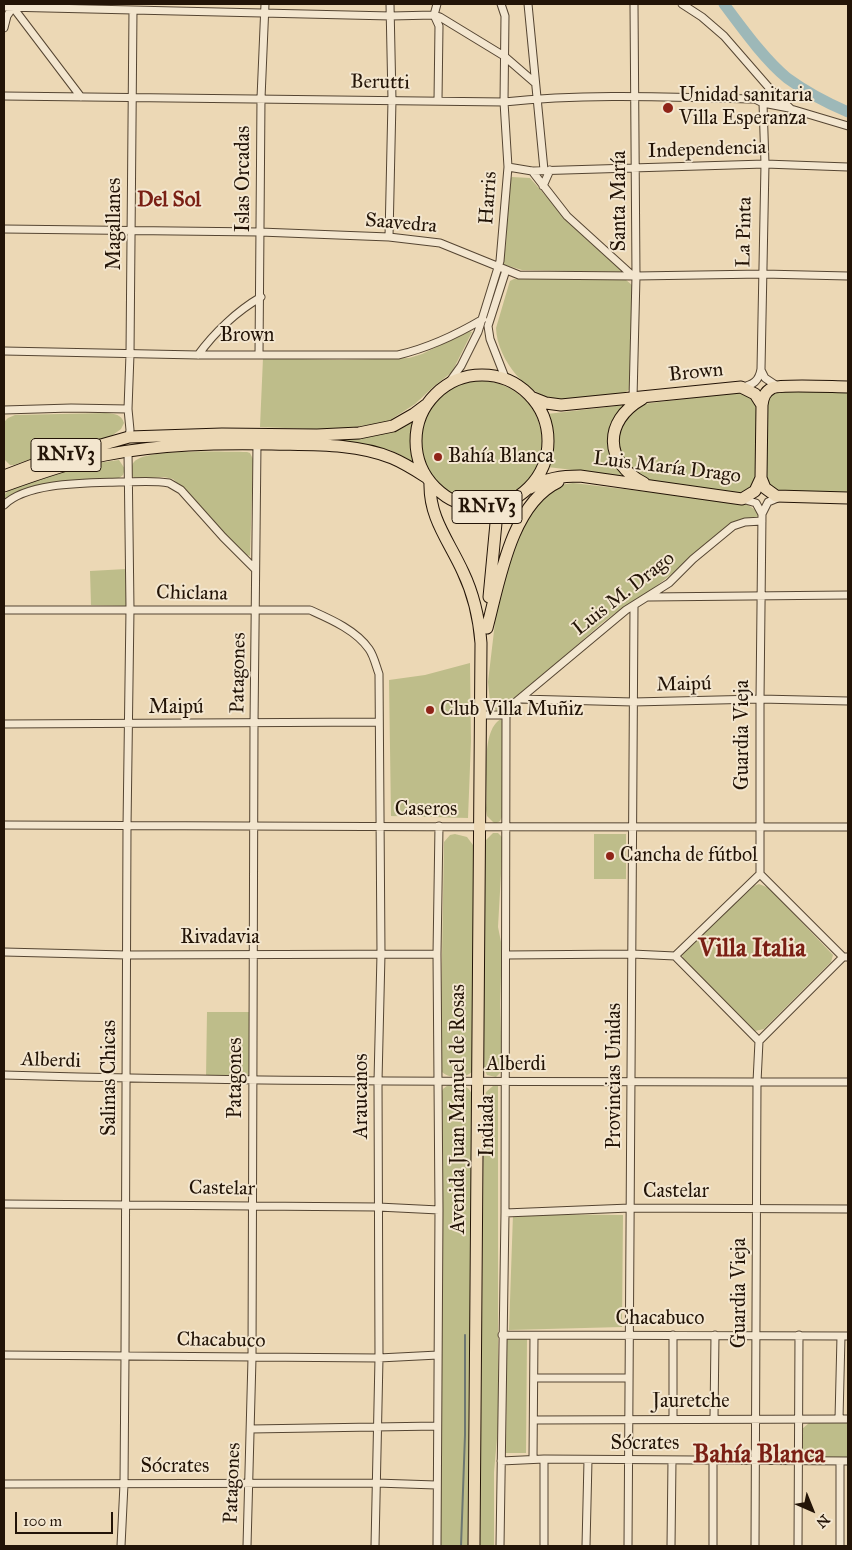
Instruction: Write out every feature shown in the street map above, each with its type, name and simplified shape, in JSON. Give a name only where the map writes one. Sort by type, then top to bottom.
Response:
[{"type":"main road","name":"RN1V3","points":[[4,476],[38,463],[129,438],[222,434],[326,435],[393,426],[426,405],[448,384],[462,378],[477,375],[492,376],[520,387],[540,409],[546,423],[547,453],[535,481],[512,500],[490,507],[468,506],[453,502],[440,494],[428,480],[419,463],[416,449],[419,419],[426,405]]},
{"type":"main road","points":[[762,478],[762,404],[764,395],[778,386],[848,387]]},
{"type":"main road","name":"Brown","points":[[531,397],[546,403],[561,405],[741,387],[755,394],[762,404]]},
{"type":"main road","points":[[646,397],[631,406],[620,418],[615,430],[613,443],[616,457],[624,468],[635,478],[648,485]]},
{"type":"main road","name":"RN1V3","points":[[4,486],[66,465],[128,451],[208,443],[334,446],[359,449],[393,458],[428,480]]},
{"type":"main road","name":"Luis María Drago","points":[[524,492],[549,479],[563,476],[580,476],[742,499],[755,491],[762,478]]},
{"type":"main road","points":[[487,628],[507,555],[514,536],[533,500],[559,481],[580,476]]},
{"type":"main road","name":"Luis María Drago","points":[[762,478],[768,492],[780,497]]},
{"type":"main road","name":"Avenida Juan Manuel de Rosas","points":[[428,480],[430,503],[436,520],[464,574],[474,598],[480,632],[482,672],[474,1546]]},
{"type":"main road","points":[[780,497],[848,498]]},
{"type":"main road","name":"Avenida Juan Manuel de Rosas","points":[[482,672],[496,523],[502,509],[512,500]]},
{"type":"street","name":"Islas Orcadas","points":[[259,355],[261,297],[261,98],[265,4]]},
{"type":"street","points":[[389,237],[392,100],[390,4]]},
{"type":"street","points":[[437,4],[434,15],[439,26],[438,100]]},
{"type":"street","name":"Harris","points":[[501,4],[505,16],[504,102],[508,167],[502,269],[488,326],[490,339],[506,380]]},
{"type":"street","points":[[528,4],[534,82],[547,170],[543,186]]},
{"type":"street","name":"Santa María","points":[[633,398],[636,169],[634,4]]},
{"type":"street","points":[[682,4],[702,17],[724,36],[771,90],[791,109]]},
{"type":"street","points":[[4,7],[13,5],[133,10],[391,16],[434,15],[504,56],[534,82]]},
{"type":"street","points":[[4,28],[7,16],[13,5]]},
{"type":"street","points":[[13,5],[81,97]]},
{"type":"street","name":"Magallanes","points":[[129,438],[133,10]]},
{"type":"street","name":"Berutti","points":[[4,96],[504,102],[536,98],[635,96],[755,100],[763,103]]},
{"type":"street","points":[[763,103],[791,109],[848,126]]},
{"type":"street","name":"La Pinta","points":[[761,369],[765,164],[763,103]]},
{"type":"street","name":"Independencia","points":[[508,167],[532,171],[765,164],[848,167]]},
{"type":"street","points":[[532,171],[568,216],[635,276]]},
{"type":"street","name":"Saavedra","points":[[4,230],[260,232],[389,237],[440,243],[519,275],[763,274],[848,276]]},
{"type":"street","name":"Harris","points":[[448,384],[464,362],[502,269]]},
{"type":"street","points":[[198,356],[207,343],[250,304],[261,297]]},
{"type":"street","name":"Brown","points":[[4,351],[198,356],[398,355],[420,350],[451,336],[482,318]]},
{"type":"street","points":[[761,369],[765,378],[778,386]]},
{"type":"street","points":[[741,387],[750,386],[756,381],[761,369]]},
{"type":"street","points":[[4,410],[128,409]]},
{"type":"street","points":[[256,611],[257,444]]},
{"type":"street","points":[[128,451],[130,609]]},
{"type":"street","points":[[4,505],[23,493],[44,488],[81,483],[163,482],[174,485],[181,490],[223,538],[255,569]]},
{"type":"street","points":[[761,596],[762,518],[768,502],[780,497]]},
{"type":"street","points":[[742,499],[756,503],[762,518]]},
{"type":"street","name":"Luis M. Drago","points":[[511,706],[626,610],[669,583],[693,559],[733,526],[762,518]]},
{"type":"street","points":[[648,597],[848,595]]},
{"type":"street","name":"Guardia Vieja","points":[[760,874],[761,596]]},
{"type":"street","name":"Provincias Unidas","points":[[628,1546],[634,606]]},
{"type":"street","name":"Salinas Chicas","points":[[121,1546],[124,1484],[126,955],[130,609]]},
{"type":"street","name":"Chiclana","points":[[4,610],[310,610],[355,635],[368,648]]},
{"type":"street","name":"Patagones","points":[[248,1546],[252,1358],[256,611]]},
{"type":"street","name":"Araucanos","points":[[368,648],[379,674],[381,954],[378,1081],[379,1358],[375,1546]]},
{"type":"street","name":"Maipú","points":[[520,699],[632,702],[760,699],[848,701]]},
{"type":"street","name":"Indiada","points":[[500,1546],[506,955],[506,716],[511,706]]},
{"type":"street","points":[[482,715],[506,716]]},
{"type":"street","name":"Maipú","points":[[4,724],[379,722]]},
{"type":"street","name":"Caseros","points":[[4,825],[255,828],[380,826],[848,827]]},
{"type":"street","points":[[437,1546],[439,826]]},
{"type":"street","points":[[506,955],[632,954],[675,956],[759,1041],[846,957],[760,874],[675,956]]},
{"type":"street","name":"Rivadavia","points":[[4,952],[126,955],[438,954]]},
{"type":"street","name":"Guardia Vieja","points":[[755,1546],[757,1082],[759,1041]]},
{"type":"street","name":"Alberdi","points":[[4,1076],[478,1082],[848,1082]]},
{"type":"street","name":"Castelar","points":[[4,1204],[378,1207],[439,1210]]},
{"type":"street","name":"Castelar","points":[[504,1213],[630,1208],[848,1209]]},
{"type":"street","name":"Chacabuco","points":[[502,1335],[844,1336]]},
{"type":"street","points":[[673,1335],[673,1418]]},
{"type":"street","points":[[714,1418],[715,1335]]},
{"type":"street","points":[[798,1546],[799,1335]]},
{"type":"street","points":[[533,1459],[534,1336]]},
{"type":"street","points":[[840,1419],[844,1336]]},
{"type":"street","name":"Chacabuco","points":[[4,1355],[252,1358],[379,1358],[438,1355]]},
{"type":"street","points":[[534,1378],[629,1378]]},
{"type":"street","name":"Jauretche","points":[[534,1420],[629,1418],[848,1419]]},
{"type":"street","points":[[251,1429],[437,1426]]},
{"type":"street","name":"Sócrates","points":[[501,1461],[533,1459],[848,1461]]},
{"type":"street","points":[[544,1459],[544,1546]]},
{"type":"street","points":[[586,1546],[588,1460]]},
{"type":"street","points":[[672,1460],[672,1546]]},
{"type":"street","points":[[713,1460],[713,1546]]},
{"type":"street","points":[[840,1461],[840,1546]]},
{"type":"street","name":"Sócrates","points":[[4,1484],[376,1483],[436,1485]]},
{"type":"shaded area","points":[[35,4],[253,4],[254,5]]},
{"type":"shaded area","points":[[512,177],[530,178],[567,220],[621,268],[622,272],[522,270],[502,264],[506,245],[508,182]]},
{"type":"shaded area","points":[[514,279],[626,280],[632,285],[630,389],[624,393],[562,400],[538,393],[517,376],[502,353],[496,328],[510,281]]},
{"type":"shaded area","points":[[469,331],[472,332],[452,372],[415,404],[387,422],[334,430],[260,427],[263,358],[341,360],[409,358],[422,354]]},
{"type":"shaded area","points":[[481,381],[504,385],[524,399],[538,419],[542,442],[538,465],[524,485],[504,499],[481,503],[458,499],[438,485],[424,465],[420,442],[424,419],[438,399],[458,385]]},
{"type":"shaded area","points":[[742,392],[750,395],[757,403],[755,484],[745,492],[645,480],[635,475],[618,454],[620,423],[643,404]]},
{"type":"shaded area","points":[[777,392],[848,392],[848,492],[776,492],[766,485],[766,402],[770,396]]},
{"type":"shaded area","points":[[626,406],[614,422],[626,476],[547,467],[552,436],[547,414]]},
{"type":"shaded area","points":[[106,413],[119,416],[124,423],[121,429],[110,437],[39,456],[14,465],[10,465],[5,460],[4,425],[8,418],[15,415]]},
{"type":"shaded area","points":[[416,418],[411,438],[416,466],[390,450],[356,444],[193,441],[4,480],[112,447],[168,439],[319,439]]},
{"type":"shaded area","points":[[191,452],[250,453],[253,459],[250,556],[244,554],[214,524],[189,494],[173,479],[164,477],[135,479],[132,475],[134,462],[147,456]]},
{"type":"shaded area","points":[[119,460],[125,469],[123,475],[119,478],[42,487],[14,494],[4,499],[4,495],[8,491],[49,477],[76,468]]},
{"type":"shaded area","points":[[573,483],[733,502],[748,505],[757,511],[758,517],[746,519],[677,573],[673,573],[642,597],[622,608],[602,623],[505,709],[498,712],[490,702],[488,682],[498,597],[510,553],[533,507],[560,485]]},
{"type":"shaded area","points":[[126,569],[126,606],[91,605],[90,571]]},
{"type":"shaded area","name":"Club Villa Muñiz","points":[[470,663],[471,741],[468,818],[391,816],[389,680],[425,675]]},
{"type":"shaded area","points":[[501,719],[504,724],[503,815],[500,821],[495,824],[487,816],[486,810],[486,760],[490,735],[494,725]]},
{"type":"shaded area","points":[[493,833],[498,833],[503,838],[498,927],[502,947],[500,1004],[502,1071],[496,1077],[487,1075],[483,1066],[485,846],[486,840]]},
{"type":"shaded area","points":[[455,834],[467,837],[473,845],[474,881],[473,1071],[461,1077],[452,1077],[440,1070],[444,842],[450,835]]},
{"type":"shaded area","name":"Cancha de fútbol","points":[[594,834],[626,834],[626,879],[594,879]]},
{"type":"shaded area","points":[[759,884],[769,888],[833,955],[831,962],[764,1029],[755,1031],[684,961],[682,955],[684,951],[754,886]]},
{"type":"shaded area","points":[[207,1012],[250,1012],[250,1077],[206,1078]]},
{"type":"shaded area","points":[[448,1085],[467,1087],[472,1097],[471,1546],[441,1546],[441,1093]]},
{"type":"shaded area","points":[[493,1086],[498,1086],[498,1427],[494,1472],[494,1546],[480,1546],[484,1105],[486,1092]]},
{"type":"shaded area","points":[[513,1214],[623,1215],[622,1327],[509,1330]]},
{"type":"shaded area","points":[[507,1338],[527,1338],[526,1453],[506,1453]]},
{"type":"shaded area","points":[[809,1423],[848,1423],[848,1458],[804,1457],[802,1454],[802,1429]]},
{"type":"waterway","points":[[724,4],[762,53],[787,78],[817,97],[848,112]]},
{"type":"waterway","points":[[461,1546],[465,1435],[465,1335]]},
{"type":"place","name":"Unidad sanitaria Villa Esperanza","points":[[668,108]]},
{"type":"place","name":"Bahía Blanca","points":[[438,457]]},
{"type":"place","name":"Club Villa Muñiz","points":[[430,710]]},
{"type":"place","name":"Cancha de fútbol","points":[[610,856]]},
{"type":"district","name":"Del Sol","points":[[169,201]]},
{"type":"district","name":"Villa Italia","points":[[752,950]]},
{"type":"district","name":"Bahía Blanca","points":[[759,1456]]}]
